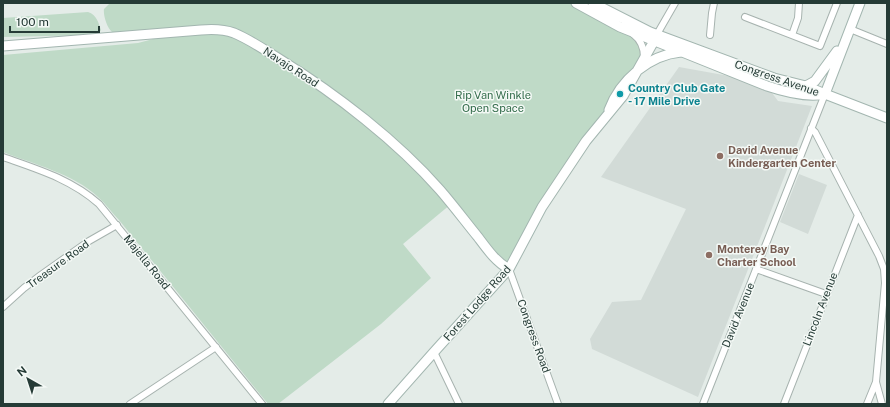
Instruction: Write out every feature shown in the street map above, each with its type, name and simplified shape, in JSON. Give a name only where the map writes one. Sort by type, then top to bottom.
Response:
[{"type":"street","name":"Congress Avenue","points":[[576,3],[628,31],[655,38],[774,78],[806,86],[825,94]]},
{"type":"street","name":"Congress Avenue","points":[[593,3],[681,52],[778,89],[815,96],[825,94]]},
{"type":"street","name":"Forest Lodge Road","points":[[388,404],[509,269],[542,207],[586,141],[623,96],[630,85],[634,75],[674,3]]},
{"type":"street","points":[[710,35],[714,3]]},
{"type":"street","points":[[792,35],[798,18],[799,3]]},
{"type":"street","points":[[745,17],[820,46],[837,3]]},
{"type":"street","name":"David Avenue","points":[[703,404],[860,3]]},
{"type":"street","name":"Navajo Road","points":[[3,46],[214,29],[233,33],[260,47],[296,69],[332,94],[382,134],[424,173],[444,195],[490,253],[502,265],[509,269]]},
{"type":"street","points":[[850,29],[887,44]]},
{"type":"street","points":[[628,31],[639,39],[643,48],[644,58]]},
{"type":"street","points":[[806,86],[815,81],[845,41]]},
{"type":"street","points":[[634,75],[646,64],[658,58],[673,52],[681,52]]},
{"type":"street","points":[[825,94],[887,118]]},
{"type":"street","points":[[811,128],[815,132],[880,256],[884,269],[884,325],[876,382],[867,404]]},
{"type":"street","name":"Majella Road","points":[[3,157],[50,173],[78,188],[99,204],[262,404]]},
{"type":"street","name":"Lincoln Avenue","points":[[784,404],[858,215]]},
{"type":"street","name":"Treasure Road","points":[[3,308],[24,288],[41,275],[116,224]]},
{"type":"street","name":"Congress Road","points":[[509,269],[558,404]]},
{"type":"street","points":[[756,269],[826,294]]},
{"type":"street","points":[[130,404],[216,347]]},
{"type":"street","points":[[434,352],[459,404]]},
{"type":"street","points":[[876,382],[882,404]]},
{"type":"shaded area","name":"Monterey Bay Charter School","points":[[679,67],[757,81],[767,86],[778,101],[812,106],[698,397],[592,349],[590,339],[612,302],[641,300],[686,209],[601,177]]},
{"type":"shaded area","points":[[799,174],[827,185],[808,234],[780,222]]},
{"type":"green space","name":"Rip Van Winkle Open Space","points":[[110,3],[576,3],[635,36],[644,53],[586,141],[509,269],[451,204],[403,244],[431,278],[381,324],[278,404],[268,404],[119,220],[101,200],[88,189],[65,176],[40,165],[3,152],[3,55],[138,43],[180,32],[112,32],[107,25],[104,12],[104,9]]},
{"type":"green space","points":[[88,12],[95,17],[101,30],[99,33],[94,35],[3,37],[3,18]]},
{"type":"place","name":"Country Club Gate - 17 Mile Drive","points":[[620,94]]},
{"type":"place","name":"David Avenue Kindergarten Center","points":[[720,156]]},
{"type":"place","name":"Monterey Bay Charter School","points":[[709,255]]}]
